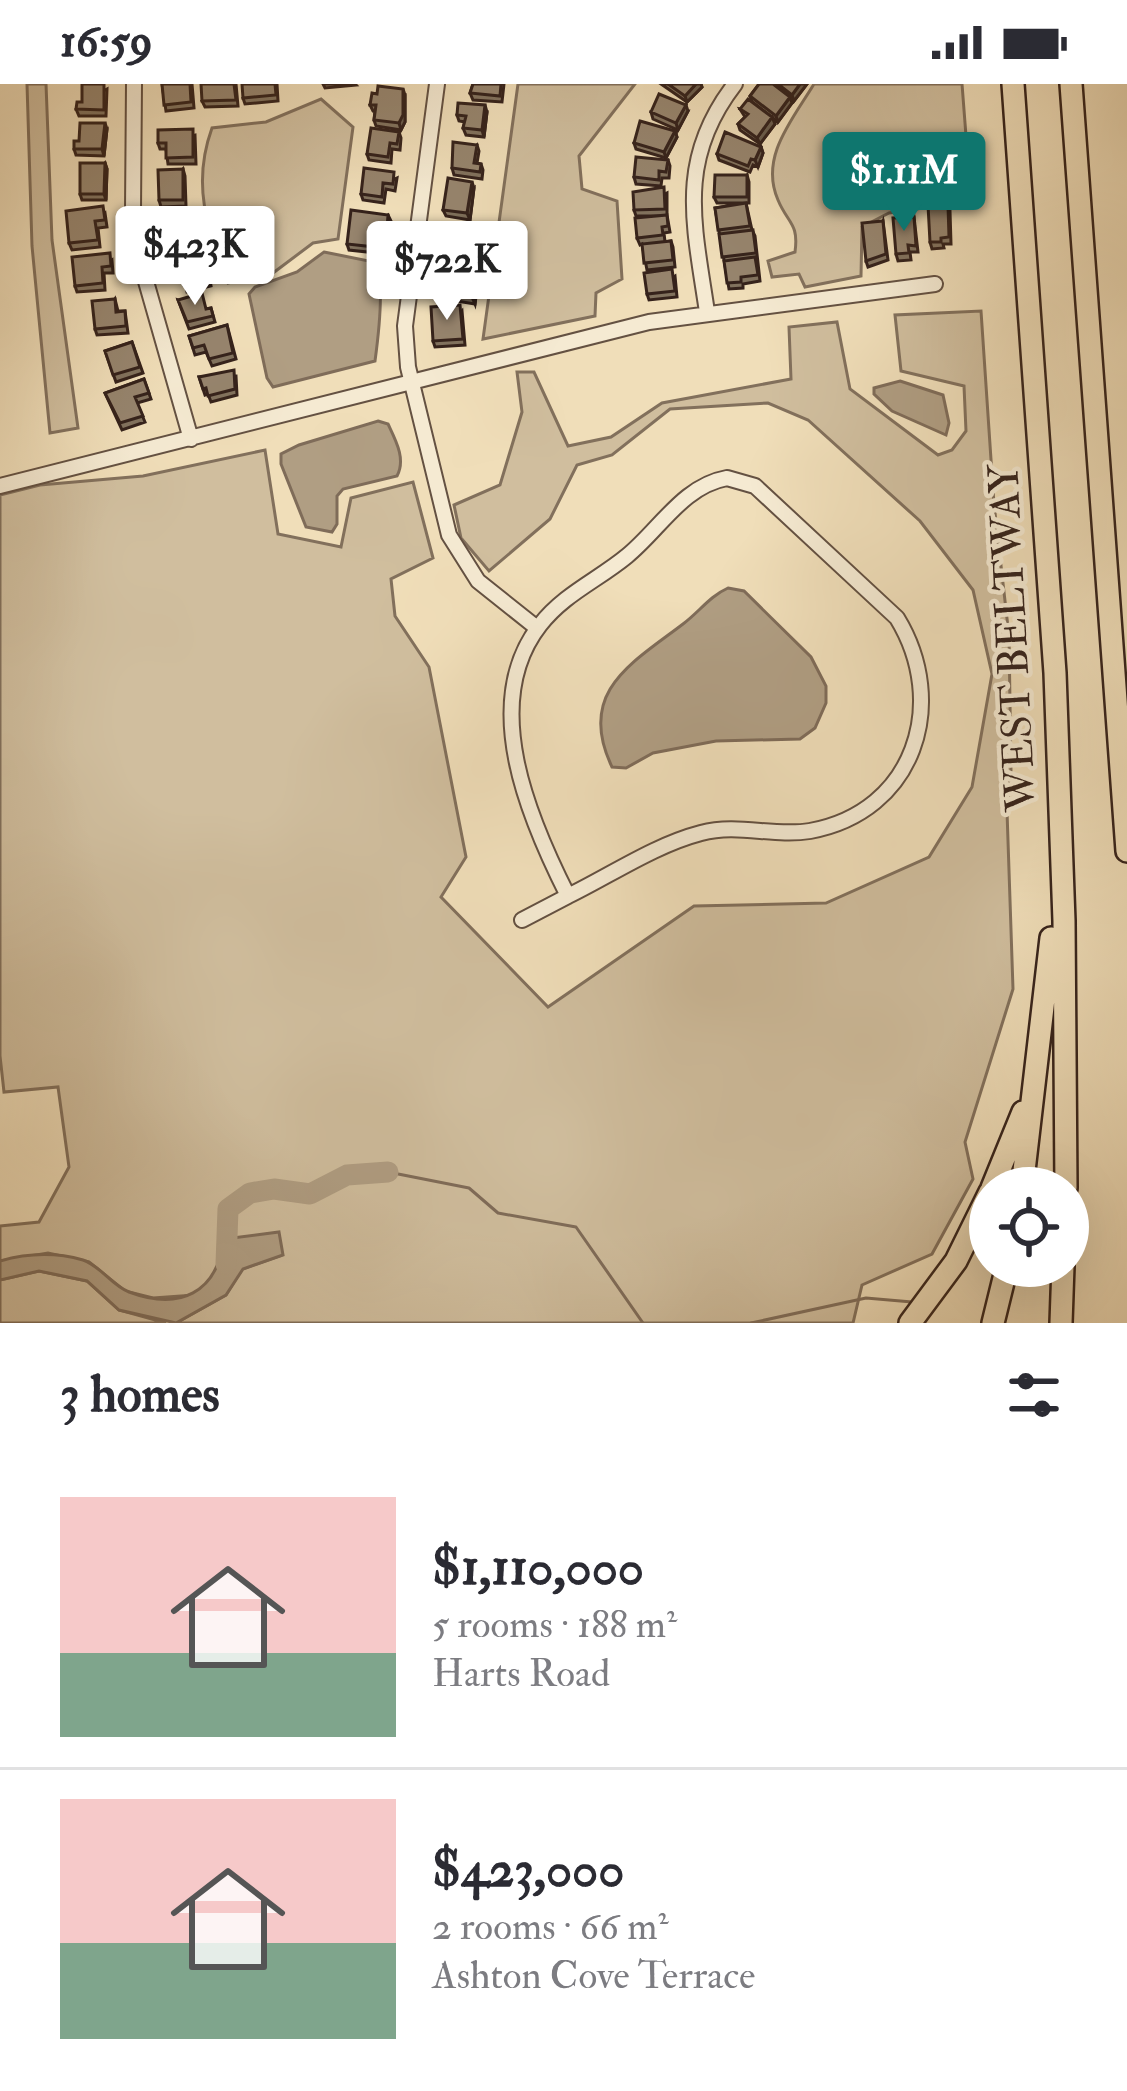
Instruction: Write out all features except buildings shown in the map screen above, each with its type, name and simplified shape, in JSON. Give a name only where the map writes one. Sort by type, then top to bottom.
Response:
[{"type":"highway","name":"WEST BELTWAY","points":[[1013,84],[1055,673],[1066,1167]]},
{"type":"highway","points":[[1071,84],[1127,850]]},
{"type":"highway","points":[[1024,1167],[1051,954],[1055,673]]},
{"type":"highway","points":[[1000,1167],[1027,1102],[1036,1065]]},
{"type":"highway","points":[[910,1323],[956,1261],[969,1235]]},
{"type":"highway","points":[[993,1323],[1002,1287]]},
{"type":"highway","points":[[1061,1323],[1062,1287]]},
{"type":"street","points":[[134,84],[137,250],[191,439]]},
{"type":"street","points":[[437,84],[405,326],[411,383],[448,535],[478,581],[537,628]]},
{"type":"street","points":[[707,312],[693,214],[695,163],[710,122],[735,84]]},
{"type":"street","points":[[0,486],[649,322],[935,284]]},
{"type":"street","points":[[522,920],[674,842],[717,829],[812,831],[859,813],[895,781],[918,736],[923,711],[917,661],[908,638],[885,604],[755,486],[727,478],[698,486],[630,554],[577,590],[537,628],[515,685],[513,736],[541,838],[568,896]]},
{"type":"shaded area","points":[[27,84],[46,84],[52,240],[78,428],[50,433],[32,246]]},
{"type":"shaded area","points":[[518,84],[635,84],[579,156],[582,189],[617,201],[622,279],[596,293],[595,316],[483,339]]},
{"type":"shaded area","points":[[814,84],[962,84],[971,201],[889,213],[862,227],[861,276],[805,287],[799,274],[772,277],[768,261],[795,252],[794,229],[778,200],[773,169],[781,139]]},
{"type":"shaded area","points":[[321,99],[353,127],[338,239],[313,243],[273,273],[228,283],[209,226],[203,188],[212,128],[266,122]]},
{"type":"shaded area","points":[[324,252],[374,262],[378,270],[375,361],[273,387],[249,294],[255,287],[297,272]]},
{"type":"shaded area","points":[[981,311],[994,504],[1009,636],[1007,811],[1013,989],[965,1142],[969,1186],[932,1254],[862,1285],[853,1323],[176,1323],[226,1295],[242,1269],[282,1255],[222,1257],[214,1278],[195,1295],[153,1298],[125,1291],[89,1262],[48,1253],[0,1261],[0,1226],[39,1222],[69,1167],[58,1087],[4,1092],[0,1056],[0,495],[40,485],[143,476],[265,450],[278,534],[341,547],[351,498],[413,482],[433,558],[391,579],[395,616],[429,667],[466,857],[441,897],[548,1007],[694,906],[826,903],[929,857],[972,787],[992,674],[973,590],[920,521],[808,420],[768,403],[670,409],[612,455],[577,465],[550,519],[489,571],[461,538],[454,505],[500,485],[522,412],[517,372],[534,372],[568,446],[611,437],[662,403],[791,379],[789,327],[837,322],[850,389],[938,455],[952,450],[966,431],[964,386],[901,371],[895,315]]},
{"type":"shaded area","points":[[900,381],[943,395],[949,423],[946,435],[892,411],[874,394],[874,388]]},
{"type":"shaded area","points":[[378,421],[388,424],[397,443],[401,463],[397,476],[343,489],[337,496],[337,524],[332,532],[306,527],[281,454]]},
{"type":"shaded area","points":[[728,588],[744,591],[811,657],[826,686],[826,703],[815,728],[800,739],[716,741],[653,753],[626,768],[612,767],[601,718],[615,682],[645,652]]},
{"type":"shaded area","points":[[279,1232],[283,1255],[243,1269],[226,1295],[176,1323],[119,1310],[87,1281],[39,1271],[0,1280],[0,1261],[62,1256],[89,1263],[129,1292],[180,1298],[204,1285],[213,1273],[224,1239]]},
{"type":"shaded area","points":[[39,1271],[87,1281],[119,1310],[166,1323],[0,1323],[0,1280]]},
{"type":"waterway","points":[[388,1172],[469,1188],[498,1213],[576,1227],[643,1323]]},
{"type":"waterway","points":[[226,1264],[228,1209],[250,1193],[274,1189],[310,1194],[347,1175],[388,1172]]},
{"type":"waterway","points":[[751,1323],[866,1298],[912,1302]]}]
